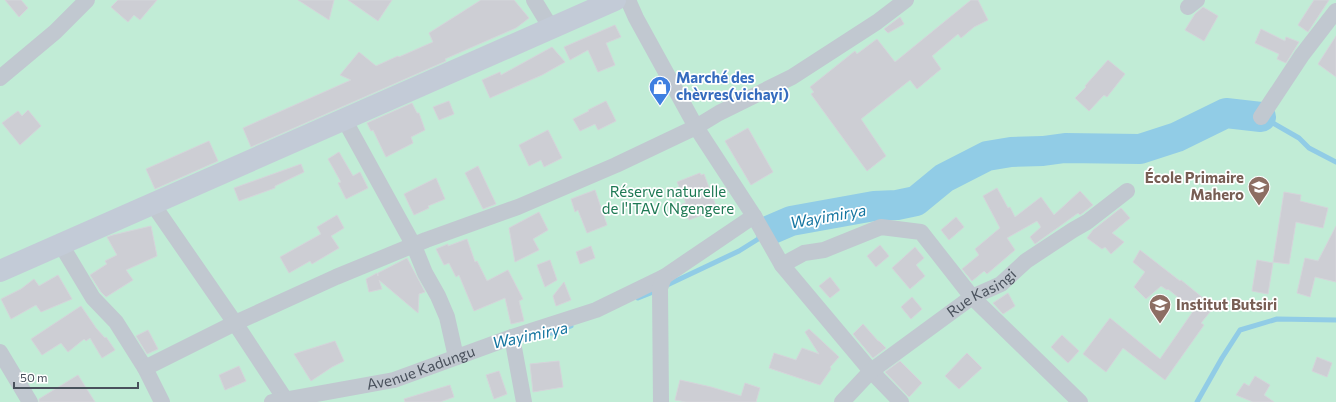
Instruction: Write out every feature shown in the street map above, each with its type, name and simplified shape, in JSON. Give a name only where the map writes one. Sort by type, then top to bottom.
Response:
[{"type":"street","points":[[0,78],[55,32],[87,0]]},
{"type":"street","points":[[534,0],[551,28]]},
{"type":"street","points":[[0,271],[60,243],[615,0]]},
{"type":"street","points":[[628,0],[636,18],[696,128],[757,222],[782,265],[870,371],[902,402]]},
{"type":"street","points":[[145,368],[235,323],[336,277],[518,207],[616,165],[696,128],[719,113],[792,77],[877,22],[906,0]]},
{"type":"street","points":[[1261,117],[1302,55],[1336,11]]},
{"type":"street","points":[[344,119],[414,246],[424,273],[438,296],[447,317],[456,357]]},
{"type":"street","name":"Rue Kasingi","points":[[842,402],[870,371],[972,297],[1001,284],[1026,261],[1087,222],[1127,191]]},
{"type":"street","points":[[152,203],[235,323],[282,401]]},
{"type":"street","name":"Avenue Kadungu","points":[[282,401],[394,380],[512,337],[596,310],[664,277],[757,222]]},
{"type":"street","points":[[782,265],[804,253],[824,250],[881,227],[921,232],[972,297],[1080,402]]},
{"type":"street","points":[[60,243],[93,298],[116,322],[145,368],[162,402]]},
{"type":"street","points":[[661,402],[660,288],[664,277]]},
{"type":"street","points":[[512,337],[524,402]]},
{"type":"street","points":[[0,352],[30,402]]},
{"type":"green space","name":"Réserve naturelle de l'ITAV (Ngengere","points":[[0,0],[1336,0],[1336,402],[0,402]]},
{"type":"building","points":[[5,0],[21,0],[28,8],[19,17]]},
{"type":"building","points":[[118,0],[157,0],[140,20],[134,15],[128,22],[111,7]]},
{"type":"building","points":[[298,0],[334,0],[329,20]]},
{"type":"building","points":[[348,0],[392,0],[378,21]]},
{"type":"building","points":[[481,0],[514,0],[529,18],[516,28],[445,59],[446,61],[251,147],[243,128],[351,80],[340,75],[359,52],[376,66],[398,56],[399,57],[433,42],[429,33]]},
{"type":"building","points":[[971,0],[978,0],[988,20],[974,27],[961,38],[958,34],[932,56],[941,69],[917,89],[910,80],[861,119],[886,156],[867,171],[811,94],[814,92],[810,87],[855,51],[857,54],[877,39],[895,62]]},
{"type":"building","points":[[1314,0],[1329,0],[1308,32],[1298,25]]},
{"type":"building","points":[[1203,7],[1218,16],[1204,41],[1185,30],[1195,14]]},
{"type":"building","points":[[900,17],[904,24],[888,33],[884,29]]},
{"type":"building","points":[[615,25],[621,37],[606,43],[615,65],[598,72],[588,50],[570,60],[564,47]]},
{"type":"building","points":[[1261,29],[1285,41],[1286,37],[1299,42],[1286,63],[1277,59],[1279,54],[1255,43]]},
{"type":"building","points":[[1336,36],[1336,77],[1318,64]]},
{"type":"building","points":[[552,47],[565,62],[542,75],[490,98],[482,80],[500,72],[501,75]]},
{"type":"building","points":[[1108,60],[1125,74],[1107,97],[1104,95],[1089,111],[1075,98]]},
{"type":"building","points":[[449,101],[454,114],[439,120],[433,107]]},
{"type":"building","points":[[606,101],[616,121],[598,130],[595,124],[580,131],[573,119]]},
{"type":"building","points":[[412,103],[417,113],[419,113],[425,130],[411,137],[413,143],[386,157],[373,130],[371,131],[367,123]]},
{"type":"building","points":[[28,110],[41,126],[20,145],[2,123],[18,111],[22,116]]},
{"type":"building","points":[[748,128],[773,172],[751,185],[725,141]]},
{"type":"building","points":[[548,130],[562,158],[544,167],[541,160],[529,166],[519,145]]},
{"type":"building","points":[[209,141],[218,161],[155,189],[146,169]]},
{"type":"building","points":[[339,152],[353,176],[360,172],[368,188],[346,199],[338,183],[341,182],[328,159]]},
{"type":"building","points":[[301,164],[304,172],[275,186],[275,188],[239,201],[234,188]]},
{"type":"building","points":[[478,166],[496,204],[483,209],[465,173]]},
{"type":"building","points":[[700,173],[701,175],[704,174],[717,209],[689,220],[682,204],[686,203],[677,182]]},
{"type":"building","points":[[436,178],[445,199],[428,206],[429,208],[414,215],[404,194]]},
{"type":"building","points":[[997,188],[1008,208],[1010,207],[1015,217],[1041,197],[1054,215],[1080,191],[1093,205],[1080,215],[1078,213],[1035,244],[1030,237],[1041,227],[1037,221],[1007,238],[1015,250],[987,274],[984,271],[972,281],[962,269],[979,255],[975,249],[1000,228],[983,196]]},
{"type":"building","points":[[595,190],[607,225],[587,233],[578,210],[575,212],[571,199]]},
{"type":"building","points":[[1284,192],[1301,195],[1300,201],[1328,208],[1323,228],[1296,222],[1289,264],[1273,262]]},
{"type":"building","points":[[1121,208],[1130,218],[1112,233],[1124,242],[1111,254],[1105,247],[1102,249],[1087,238],[1093,230]]},
{"type":"building","points":[[539,212],[548,230],[533,239],[539,250],[515,262],[509,228]]},
{"type":"building","points":[[337,215],[344,228],[331,236],[339,248],[312,264],[310,261],[289,273],[280,257],[321,234],[317,227]]},
{"type":"building","points":[[956,217],[964,227],[949,240],[941,230]]},
{"type":"building","points":[[151,226],[157,256],[126,270],[133,280],[106,297],[90,275],[107,264],[105,261],[117,255],[107,237]]},
{"type":"building","points":[[1336,226],[1336,282],[1315,277],[1310,297],[1297,293],[1305,258],[1318,261]]},
{"type":"building","points":[[467,239],[475,262],[477,261],[487,281],[508,270],[523,299],[519,301],[524,321],[511,324],[505,298],[474,311],[459,275],[456,277],[449,263],[444,265],[436,249]]},
{"type":"building","points":[[880,245],[889,256],[876,267],[867,256]]},
{"type":"building","points":[[591,246],[595,258],[580,264],[576,252]]},
{"type":"building","points":[[915,247],[924,258],[916,265],[925,276],[910,289],[892,268]]},
{"type":"building","points":[[1140,250],[1180,281],[1181,280],[1214,307],[1201,323],[1204,325],[1165,380],[1123,348],[1106,372],[1083,354],[1110,318],[1160,359],[1194,310],[1168,289],[1167,290],[1161,286],[1146,299],[1134,287],[1145,272],[1133,262]]},
{"type":"building","points":[[407,258],[425,292],[419,294],[418,313],[379,280],[382,289],[369,292],[366,279],[377,273],[378,276],[378,273]]},
{"type":"building","points":[[550,260],[557,280],[545,287],[537,265]]},
{"type":"building","points":[[1257,260],[1273,263],[1268,294],[1252,291]]},
{"type":"building","points":[[58,275],[72,299],[41,312],[36,305],[11,319],[1,299],[21,289],[34,279],[39,286]]},
{"type":"building","points":[[830,277],[840,290],[830,298],[819,286]]},
{"type":"building","points":[[564,282],[571,300],[556,306],[553,296]]},
{"type":"building","points":[[1008,293],[1015,306],[1003,314],[993,303]]},
{"type":"building","points":[[912,297],[922,309],[911,319],[901,307]]},
{"type":"building","points":[[81,306],[96,328],[105,338],[106,337],[115,350],[102,358],[90,338],[86,341],[84,339],[68,352],[61,343],[42,355],[31,339]]},
{"type":"building","points":[[863,324],[886,348],[873,358],[853,334]]},
{"type":"building","points":[[809,329],[839,357],[830,367],[831,369],[820,385],[769,368],[774,353],[796,360],[802,348],[819,354],[805,332]]},
{"type":"building","points":[[148,330],[158,349],[147,354],[136,336]]},
{"type":"building","points":[[1062,335],[1079,351],[1068,363],[1051,347]]},
{"type":"building","points":[[335,341],[344,361],[311,381],[294,354]]},
{"type":"building","points":[[967,353],[982,368],[959,389],[945,376]]},
{"type":"building","points":[[1317,357],[1332,363],[1327,377],[1312,371]]},
{"type":"building","points":[[559,361],[563,387],[533,392],[530,364]]},
{"type":"building","points":[[900,361],[922,383],[909,397],[885,372]]},
{"type":"building","points":[[239,366],[246,381],[225,390],[219,375]]},
{"type":"building","points":[[499,371],[507,394],[494,399],[486,375]]},
{"type":"building","points":[[78,375],[95,402],[39,402],[39,399]]},
{"type":"building","points":[[1255,376],[1270,385],[1264,395],[1274,402],[1253,402],[1236,395],[1244,383],[1249,386]]},
{"type":"building","points":[[680,380],[741,396],[745,383],[760,388],[756,402],[686,402],[675,400]]},
{"type":"building","points":[[450,385],[454,397],[440,402],[405,402],[404,399]]},
{"type":"waterway","name":"Wayimirya","points":[[770,230],[791,221],[874,206],[897,205],[916,201],[944,178],[987,156],[1011,152],[1043,151],[1065,148],[1140,149],[1177,137],[1226,113],[1261,117]]},
{"type":"waterway","name":"Wayimirya","points":[[1264,118],[1299,138],[1309,148],[1336,162]]},
{"type":"waterway","name":"Wayimirya","points":[[665,286],[739,251],[763,236]]},
{"type":"waterway","name":"Wayimirya","points":[[638,298],[658,290]]},
{"type":"waterway","points":[[1197,402],[1240,330],[1277,319],[1336,320]]},
{"type":"waterway","name":"Wayimirya","points":[[543,334],[552,333],[571,326]]},
{"type":"place","name":"Marché des chèvres(vichayi)","points":[[660,106]]},
{"type":"place","name":"École Primaire Mahero","points":[[1259,206]]},
{"type":"place","name":"Institut Butsiri","points":[[1160,324]]}]
